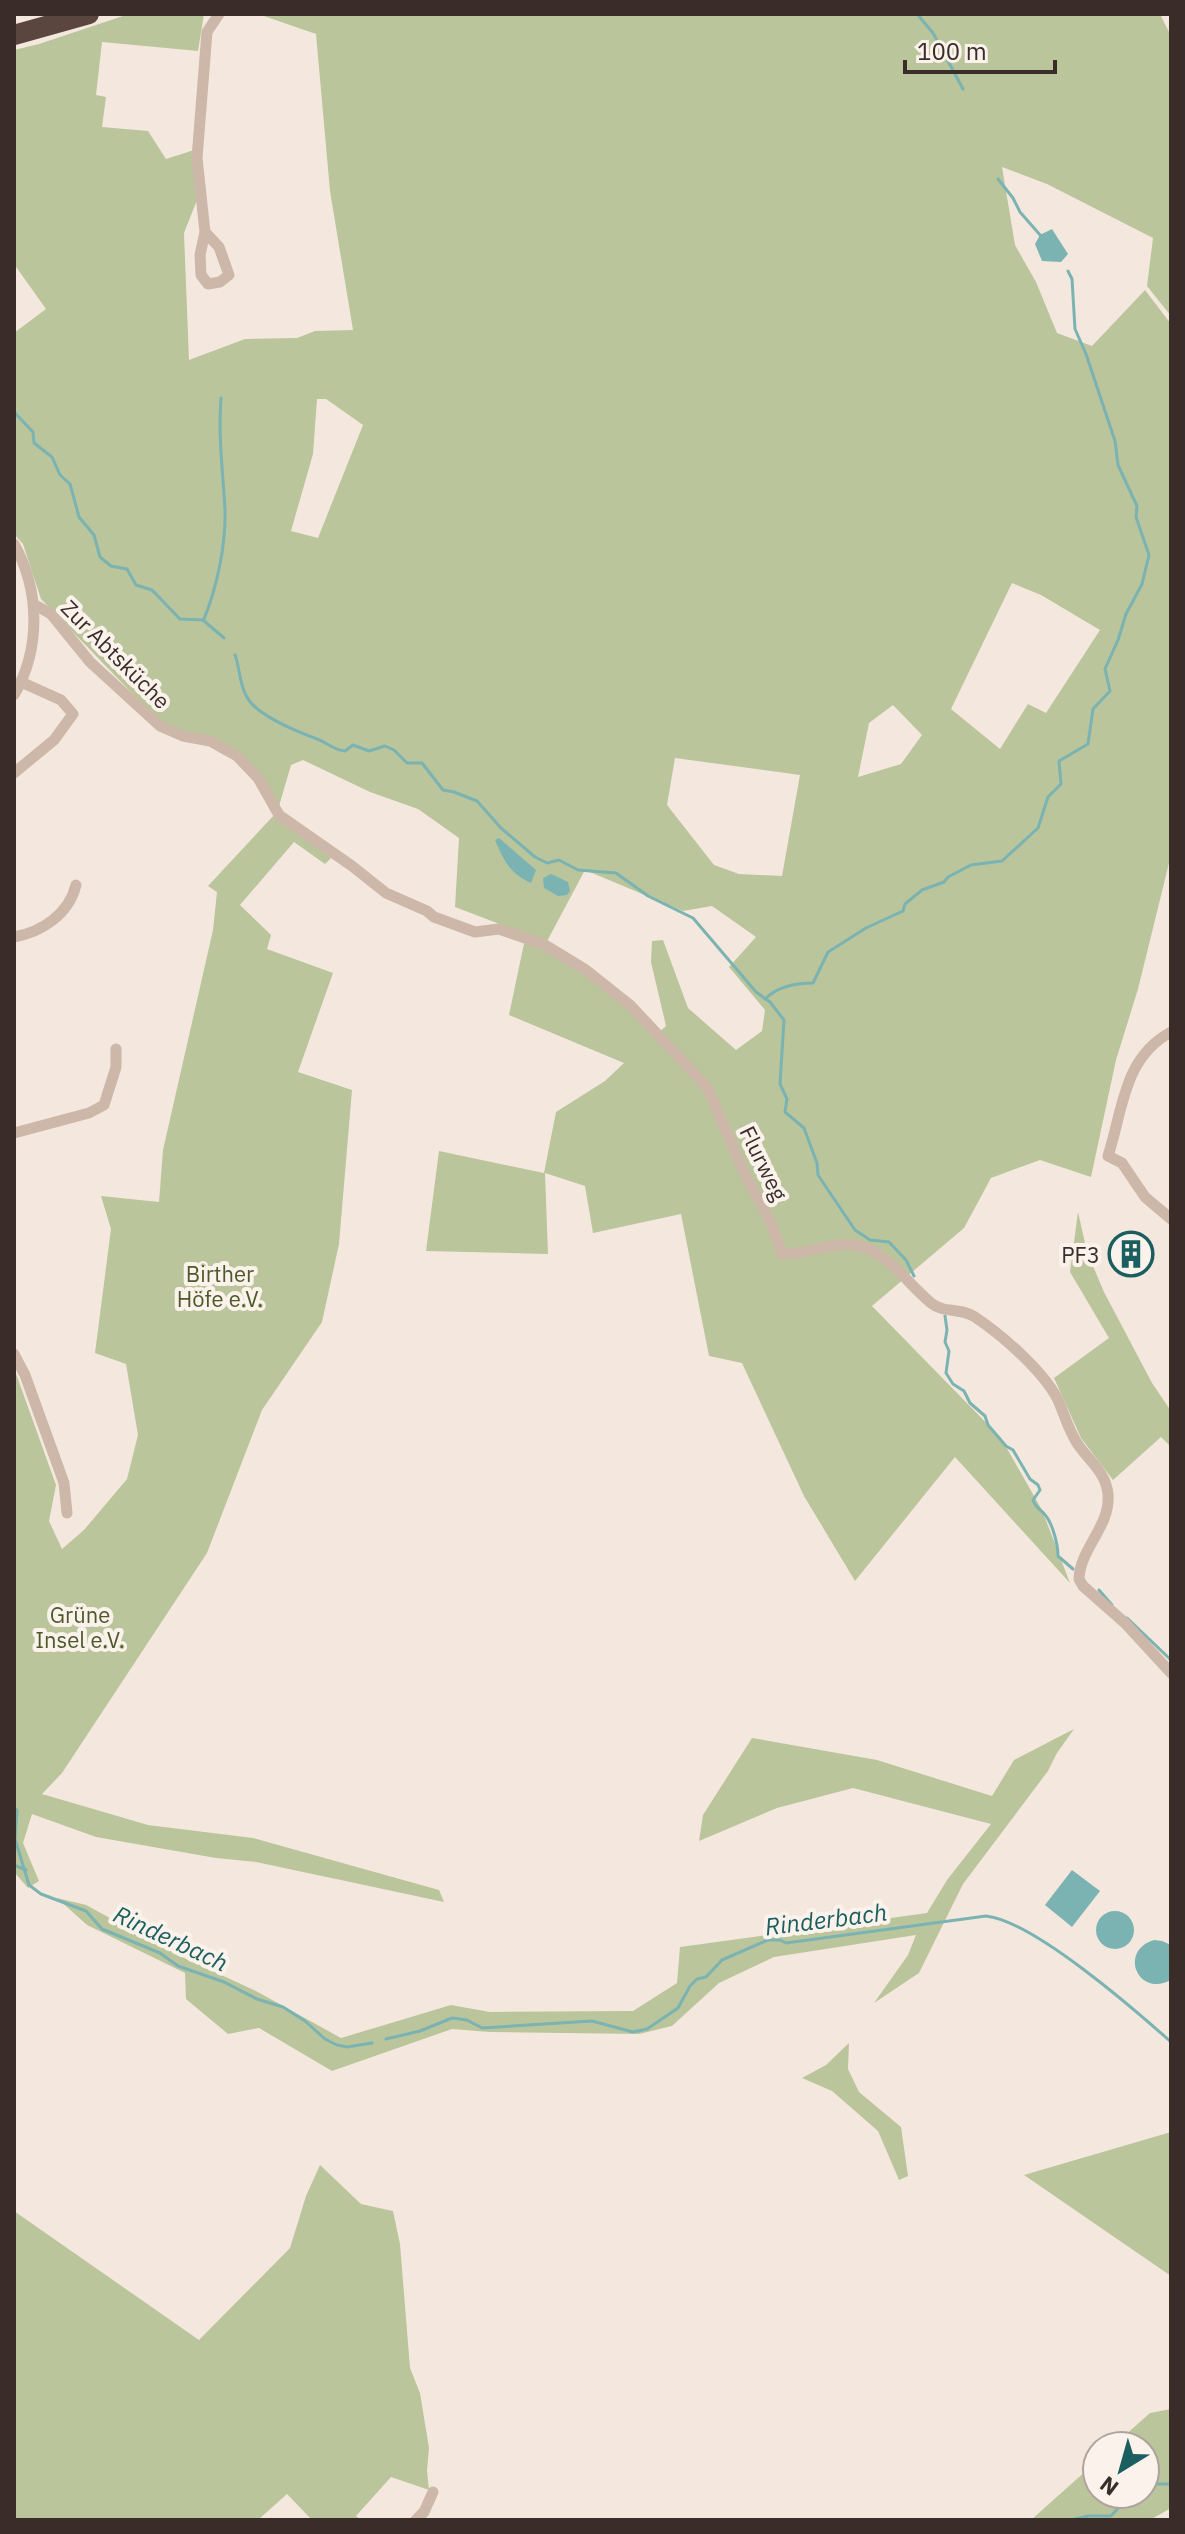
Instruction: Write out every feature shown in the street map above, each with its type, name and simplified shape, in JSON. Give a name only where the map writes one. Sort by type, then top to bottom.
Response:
[{"type":"highway","points":[[14,35],[89,14]]},
{"type":"street","points":[[205,232],[197,158],[200,106],[207,32],[219,14]]},
{"type":"street","name":"Zur Abtsküche","points":[[14,544],[27,573],[35,605],[32,638],[21,682],[14,695]]},
{"type":"street","name":"Zur Abtsküche","points":[[35,605],[51,614],[90,662],[169,731]]},
{"type":"street","points":[[14,773],[54,740],[73,714],[61,700],[21,682]]},
{"type":"street","name":"Flurweg","points":[[169,731],[210,741],[237,756],[258,778],[279,815],[386,893],[434,917],[475,932],[499,929],[545,945],[586,970],[630,1005],[707,1087],[743,1170],[772,1225],[782,1254],[831,1245],[863,1247],[889,1260],[941,1310],[959,1309],[974,1316],[1029,1364],[1057,1398],[1076,1442],[1101,1473],[1108,1491],[1105,1516],[1084,1557],[1079,1579],[1171,1673]]},
{"type":"street","points":[[14,937],[41,929],[50,922],[73,899],[76,885]]},
{"type":"street","points":[[1171,1032],[1156,1040],[1137,1063],[1125,1087],[1108,1156],[1122,1163],[1145,1197],[1171,1219]]},
{"type":"street","points":[[14,1133],[89,1113],[104,1105],[115,1075],[116,1049]]},
{"type":"street","points":[[14,1354],[25,1375],[64,1483],[67,1513]]},
{"type":"street","points":[[416,2520],[424,2512],[433,2492]]},
{"type":"green space","points":[[129,14],[204,14],[198,51],[102,42],[96,95],[106,97],[102,127],[148,131],[166,159],[194,150],[197,200],[184,233],[189,360],[245,339],[297,338],[315,331],[353,330],[330,191],[316,34],[258,14],[1160,14],[1171,36],[1171,316],[1147,286],[1153,238],[1047,184],[1002,167],[1015,245],[1036,282],[1057,333],[1092,346],[1145,290],[1171,324],[1171,855],[1138,989],[1116,1060],[1091,1177],[1040,1160],[991,1178],[964,1228],[872,1306],[1001,1438],[1042,1510],[1070,1583],[955,1457],[855,1581],[804,1496],[742,1363],[709,1356],[681,1214],[593,1233],[585,1186],[545,1173],[548,1254],[426,1251],[439,1151],[544,1173],[556,1112],[605,1081],[624,1063],[509,1015],[526,934],[455,907],[459,838],[418,809],[370,792],[303,760],[291,765],[277,813],[331,858],[325,864],[294,842],[240,905],[271,935],[267,949],[333,973],[298,1072],[352,1090],[339,1244],[322,1322],[262,1410],[207,1553],[62,1773],[42,1794],[148,1825],[253,1838],[439,1890],[444,1902],[256,1862],[96,1837],[32,1814],[23,1843],[39,1881],[28,1888],[14,1872],[14,1368],[56,1485],[49,1521],[62,1549],[84,1530],[127,1479],[138,1435],[126,1364],[95,1353],[111,1229],[101,1196],[159,1202],[163,1150],[213,930],[217,892],[208,886],[276,813],[253,768],[157,719],[41,599],[23,544],[14,534],[14,333],[46,309],[14,264],[14,50]],"holes":[[[317,399],[326,399],[363,425],[318,538],[291,531],[313,454]],[[1012,583],[1041,595],[1100,630],[1046,713],[1028,704],[1000,749],[951,709]],[[893,705],[922,735],[901,764],[858,777],[869,723]],[[675,758],[800,775],[782,876],[739,874],[714,865],[667,805]],[[585,870],[683,911],[712,906],[756,937],[729,967],[765,1010],[762,1031],[736,1050],[688,1008],[663,940],[652,941],[651,962],[666,1026],[659,1032],[545,945]]]},
{"type":"green space","points":[[1078,1212],[1087,1252],[1104,1292],[1152,1383],[1171,1411],[1171,1447],[1161,1437],[1113,1480],[1081,1438],[1054,1378],[1109,1338],[1070,1272]]},
{"type":"green space","points":[[1074,1729],[1048,1771],[963,1884],[919,1973],[874,2003],[908,1955],[916,1935],[774,1957],[719,1983],[672,2026],[639,2034],[452,2029],[332,2071],[259,2028],[228,2034],[186,1999],[185,1973],[87,1925],[57,1898],[86,1905],[341,2038],[451,2005],[490,2012],[633,2011],[677,1983],[680,1947],[927,1913],[947,1880],[991,1824],[853,1788],[777,1808],[699,1841],[703,1815],[752,1738],[877,1760],[992,1796],[1014,1760]]},
{"type":"green space","points":[[849,2043],[848,2069],[859,2092],[901,2127],[908,2176],[899,2180],[878,2131],[832,2091],[802,2078],[826,2065]]},
{"type":"green space","points":[[1171,2132],[1171,2276],[1024,2175]]},
{"type":"green space","points":[[320,2165],[361,2204],[393,2211],[400,2244],[410,2368],[420,2393],[429,2448],[429,2490],[391,2477],[356,2516],[361,2520],[312,2520],[287,2494],[258,2520],[14,2520],[14,2211],[199,2340],[290,2248],[306,2196]]},
{"type":"green space","points":[[1171,2409],[1171,2508],[1150,2520],[1031,2520],[1081,2475],[1081,2510],[1161,2510],[1161,2430],[1131,2430],[1150,2413]]},
{"type":"water","points":[[1052,229],[1068,254],[1061,262],[1042,261],[1035,244],[1040,235]]},
{"type":"water","points":[[499,838],[536,870],[531,883],[508,866],[495,840]]},
{"type":"water","points":[[551,874],[568,882],[570,891],[567,895],[558,896],[544,888],[543,878]]},
{"type":"water","points":[[1072,1870],[1100,1891],[1072,1927],[1045,1905]]},
{"type":"water","points":[[1115,1911],[1128,1917],[1134,1930],[1128,1943],[1115,1949],[1102,1943],[1096,1930],[1102,1917]]},
{"type":"water","points":[[1154,1940],[1171,1945],[1171,1980],[1159,1984],[1142,1978],[1135,1962],[1143,1946]]},
{"type":"waterway","points":[[917,14],[933,33],[963,89]]},
{"type":"waterway","points":[[998,179],[1041,236]]},
{"type":"waterway","points":[[765,999],[787,986],[813,983],[828,952],[866,928],[903,911],[905,904],[922,890],[944,882],[971,865],[1002,861],[1038,828],[1048,797],[1061,784],[1059,761],[1088,744],[1093,709],[1110,691],[1105,669],[1126,614],[1142,584],[1149,555],[1136,517],[1137,506],[1118,465],[1115,441],[1075,329],[1072,279],[1068,271]]},
{"type":"waterway","points":[[204,619],[217,580],[224,537],[221,398]]},
{"type":"waterway","points":[[14,412],[33,432],[34,443],[52,457],[60,475],[70,484],[79,517],[94,535],[100,557],[111,566],[127,569],[136,585],[152,590],[180,619],[203,620],[224,638]]},
{"type":"waterway","points":[[235,655],[247,697],[268,716],[337,749],[345,751],[353,745],[369,751],[385,746],[407,763],[422,763],[443,790],[477,801],[501,828],[535,857],[547,863],[559,860],[578,870],[616,873],[648,896],[693,918],[784,1020],[780,1084],[787,1099],[785,1112],[804,1128],[817,1163],[818,1175],[855,1230],[870,1240],[889,1242],[906,1260],[914,1276]]},
{"type":"waterway","points":[[945,1316],[945,1342],[949,1351],[946,1373],[985,1416],[988,1425],[1006,1446],[1013,1450],[1030,1479],[1038,1485],[1040,1490],[1034,1503],[1051,1524],[1058,1556],[1073,1569]]},
{"type":"waterway","points":[[1099,1590],[1112,1605]]},
{"type":"waterway","points":[[1127,1618],[1171,1660]]},
{"type":"waterway","name":"Rinderbach","points":[[14,1807],[17,1811],[15,1839],[29,1885],[41,1894],[86,1911],[102,1929],[160,1953],[178,1966],[283,2007],[337,2045],[347,2047],[372,2043]]},
{"type":"waterway","points":[[14,1865],[26,1870]]},
{"type":"waterway","name":"Rinderbach","points":[[386,2039],[420,2031],[452,2018],[467,2020],[482,2028],[592,2021],[633,2032],[647,2029],[678,2008],[690,1986],[697,1979],[706,1977],[722,1960],[768,1940],[786,1943],[986,1916],[1006,1921],[1055,1949],[1109,1989],[1171,2042]]},
{"type":"waterway","points":[[1161,2484],[1171,2484]]},
{"type":"waterway","points":[[1071,2520],[1111,2516],[1116,2510]]},
{"type":"place","name":"PF3","points":[[1131,1254]]},
{"type":"park label","name":"Birther Höfe e.V.","points":[[220,1286]]},
{"type":"park label","name":"Grüne Insel e.V.","points":[[80,1626]]}]
